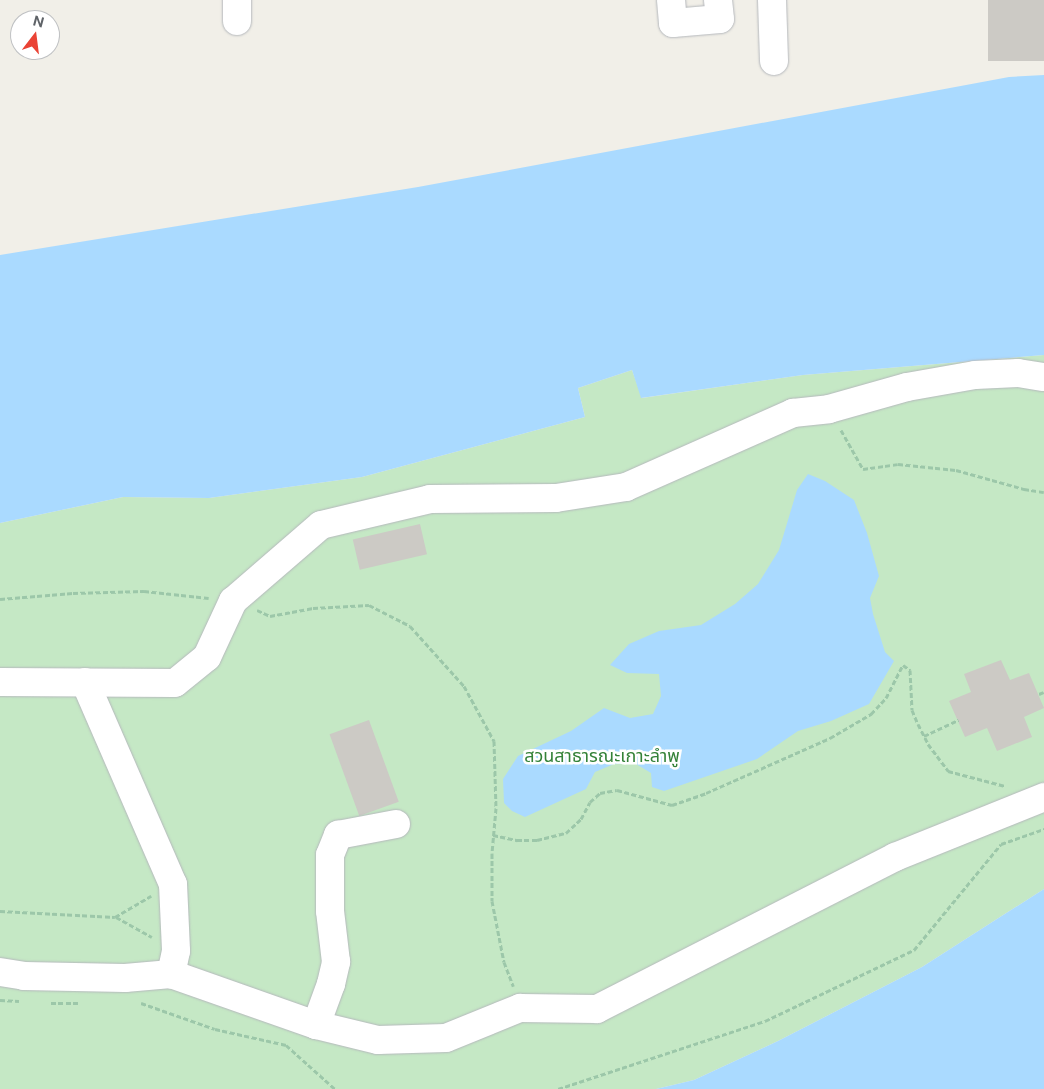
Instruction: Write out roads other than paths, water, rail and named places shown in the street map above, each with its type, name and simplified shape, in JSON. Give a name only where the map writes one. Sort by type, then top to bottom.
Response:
[{"type":"street","points":[[671,0],[673,23],[720,19],[718,0]]},
{"type":"street","points":[[772,0],[774,61]]},
{"type":"street","points":[[0,682],[175,682],[207,657],[225,600],[321,525],[430,499],[556,498],[626,487],[793,413],[829,409],[907,387],[975,374],[1018,373],[1044,377]]},
{"type":"street","points":[[85,682],[173,884],[174,963]]},
{"type":"street","points":[[0,972],[24,976],[125,978],[174,963],[316,1025],[378,1040],[446,1038],[520,1008],[597,1009],[896,857],[1044,797]]},
{"type":"street","points":[[316,1025],[331,984],[336,962],[330,911],[330,855],[338,835],[396,824]]},
{"type":"water","points":[[1044,75],[1044,355],[803,375],[641,398],[632,370],[578,388],[585,417],[362,477],[209,498],[123,497],[0,523],[0,255],[418,187],[1009,77]]},
{"type":"water","points":[[808,474],[825,481],[854,500],[867,533],[879,576],[870,598],[885,652],[894,661],[869,704],[831,721],[798,731],[757,759],[664,791],[652,787],[651,773],[636,764],[614,764],[595,772],[586,789],[525,817],[512,811],[504,803],[503,779],[518,756],[571,731],[604,708],[630,718],[653,714],[661,696],[659,674],[627,673],[610,665],[629,644],[659,631],[701,625],[735,604],[758,584],[779,550],[797,490]]},
{"type":"water","points":[[1044,889],[1044,1089],[656,1089],[694,1080],[778,1041],[922,967]]},
{"type":"park label","name":"สวนสาธารณะเกาะลำพู","points":[[602,756]]}]
